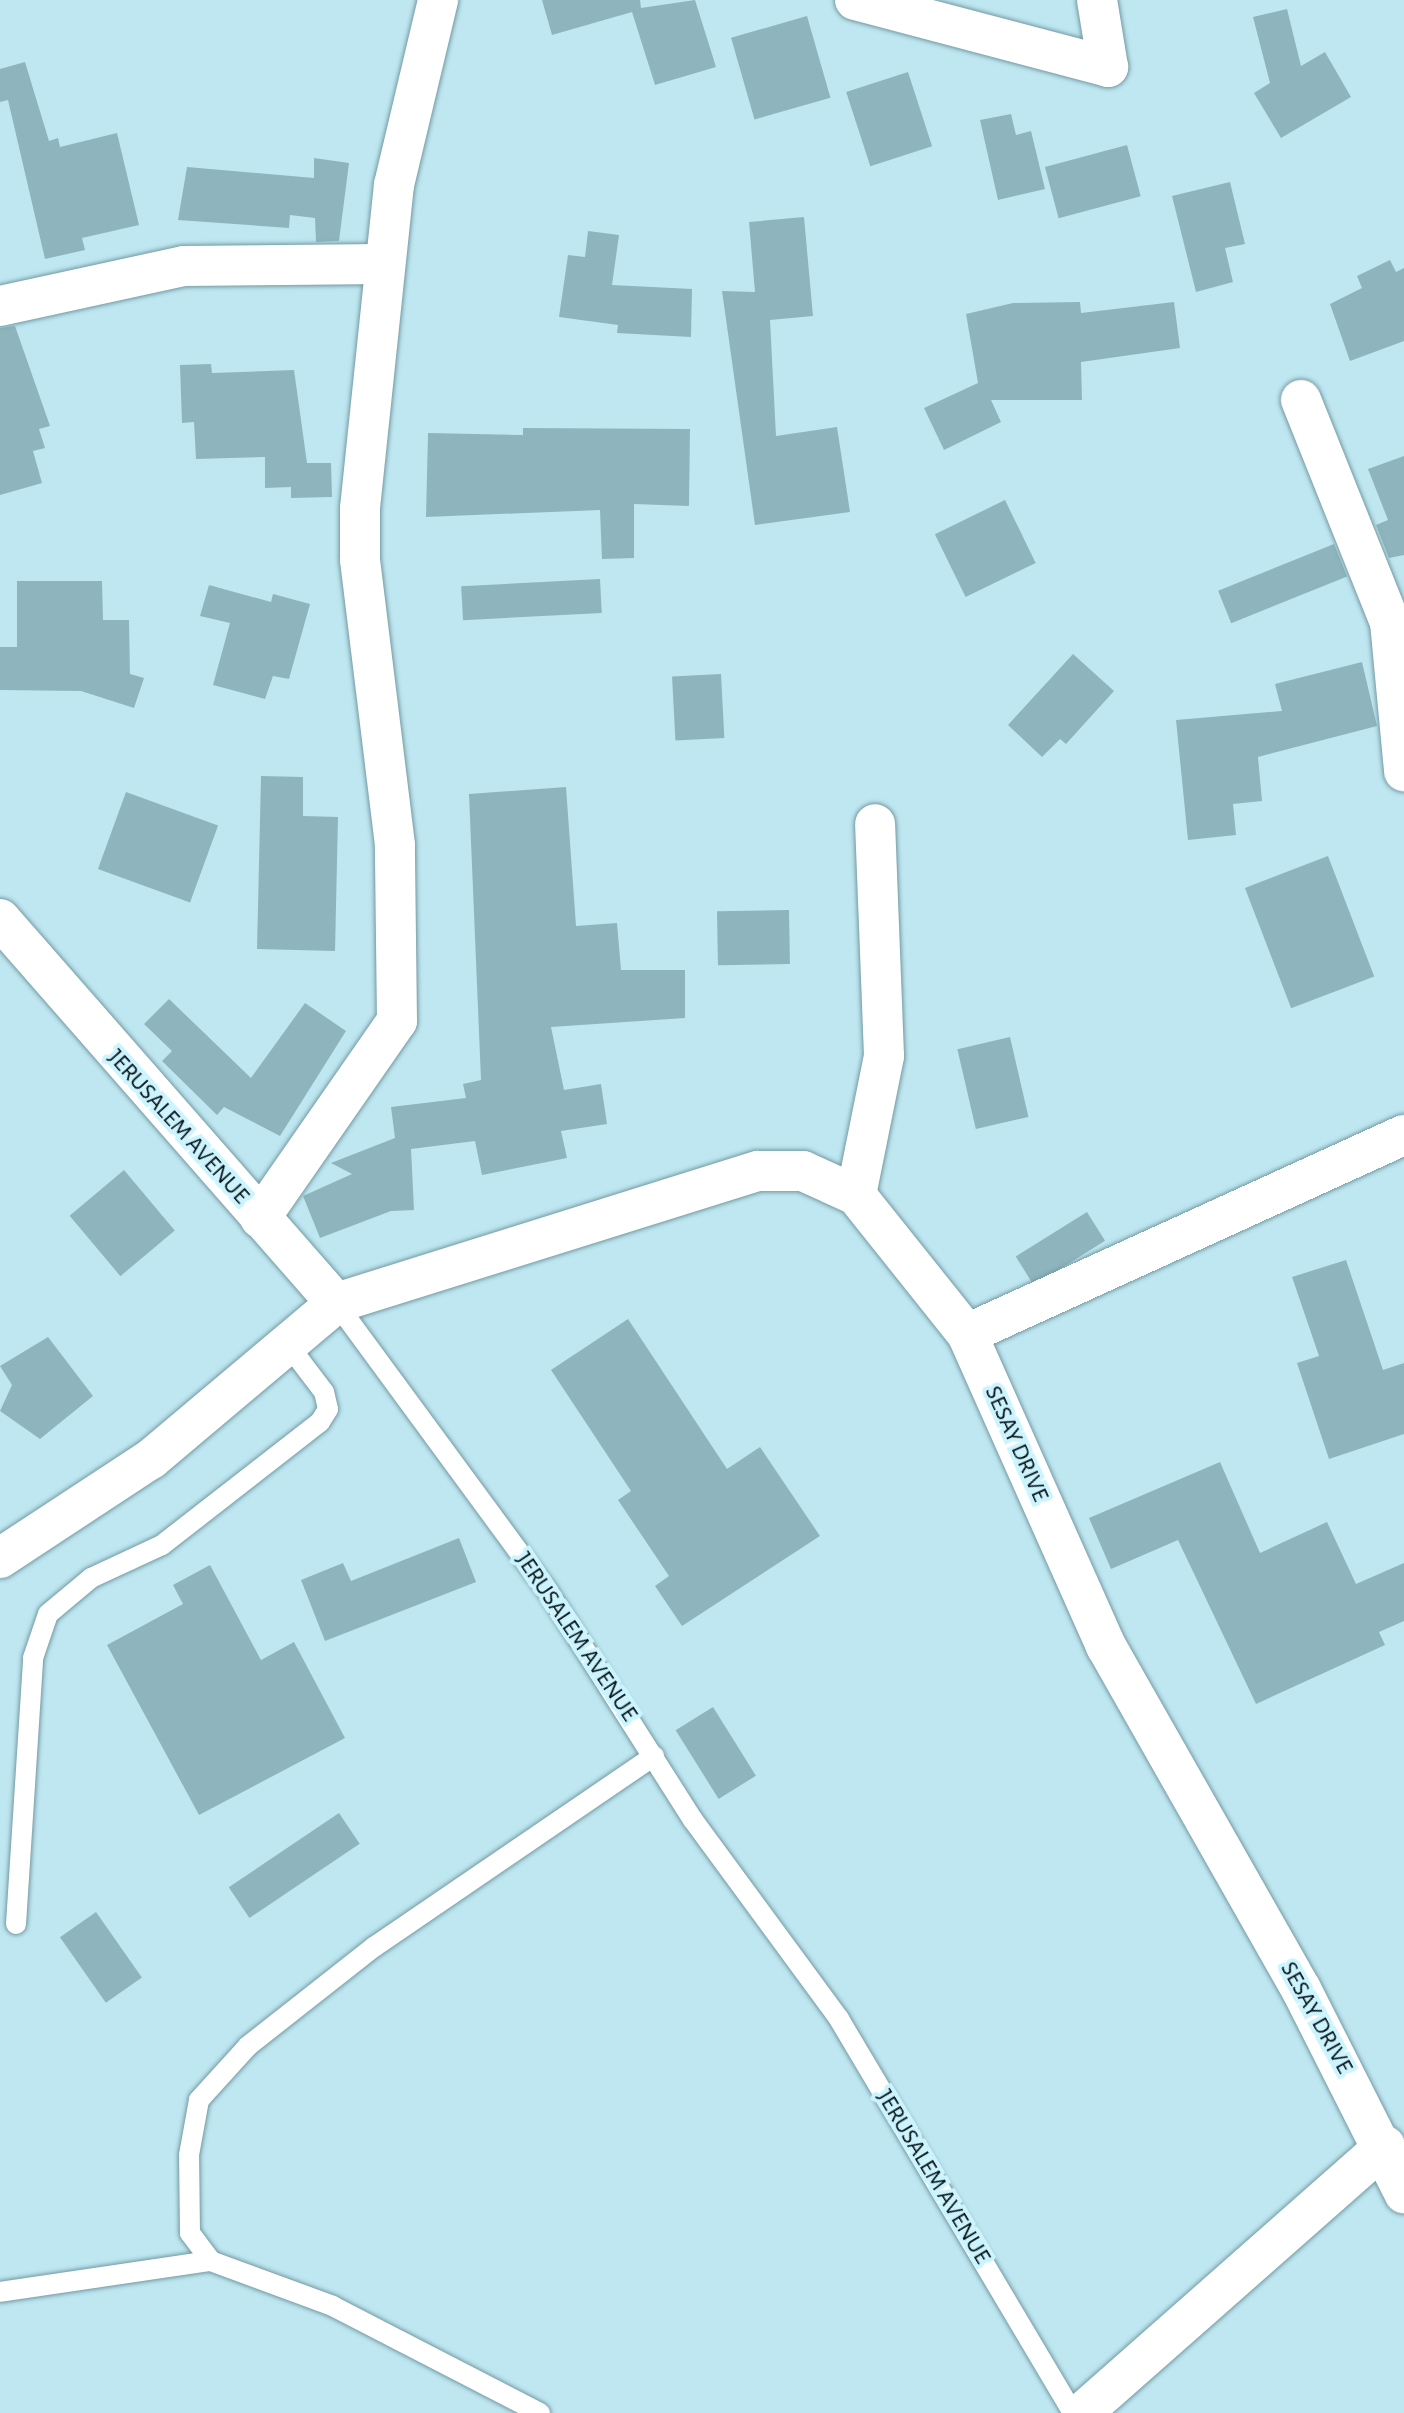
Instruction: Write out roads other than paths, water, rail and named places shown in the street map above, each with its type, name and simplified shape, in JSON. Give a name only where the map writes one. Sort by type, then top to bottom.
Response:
[{"type":"street","points":[[260,1218],[397,1021],[395,845],[360,559],[363,440],[394,185],[438,0]]},
{"type":"street","points":[[855,0],[1108,67],[1097,0]]},
{"type":"street","points":[[0,306],[184,266],[384,264]]},
{"type":"street","points":[[1301,400],[1390,622],[1404,771]]},
{"type":"street","points":[[856,1195],[884,1056],[875,824]]},
{"type":"street","name":"JERUSALEM AVENUE","points":[[0,919],[336,1303]]},
{"type":"street","points":[[967,1334],[1404,1135]]},
{"type":"street","name":"SESAY DRIVE","points":[[336,1303],[758,1171],[803,1171],[856,1195],[967,1334],[1106,1646],[1385,2146],[1404,2193]]},
{"type":"street","points":[[0,1558],[151,1459],[289,1346],[336,1303]]},
{"type":"street","points":[[1082,2413],[1385,2146]]},
{"type":"lane","name":"JERUSALEM AVENUE","points":[[336,1303],[547,1590],[654,1756],[839,2019],[1073,2413]]},
{"type":"lane","points":[[16,1924],[33,1658],[48,1614],[91,1578],[162,1545],[320,1422],[328,1409],[324,1392],[289,1346]]},
{"type":"lane","points":[[211,2261],[190,2233],[189,2155],[199,2100],[248,2046],[374,1947],[654,1756]]},
{"type":"lane","points":[[0,2292],[211,2261],[333,2306],[540,2413]]}]
